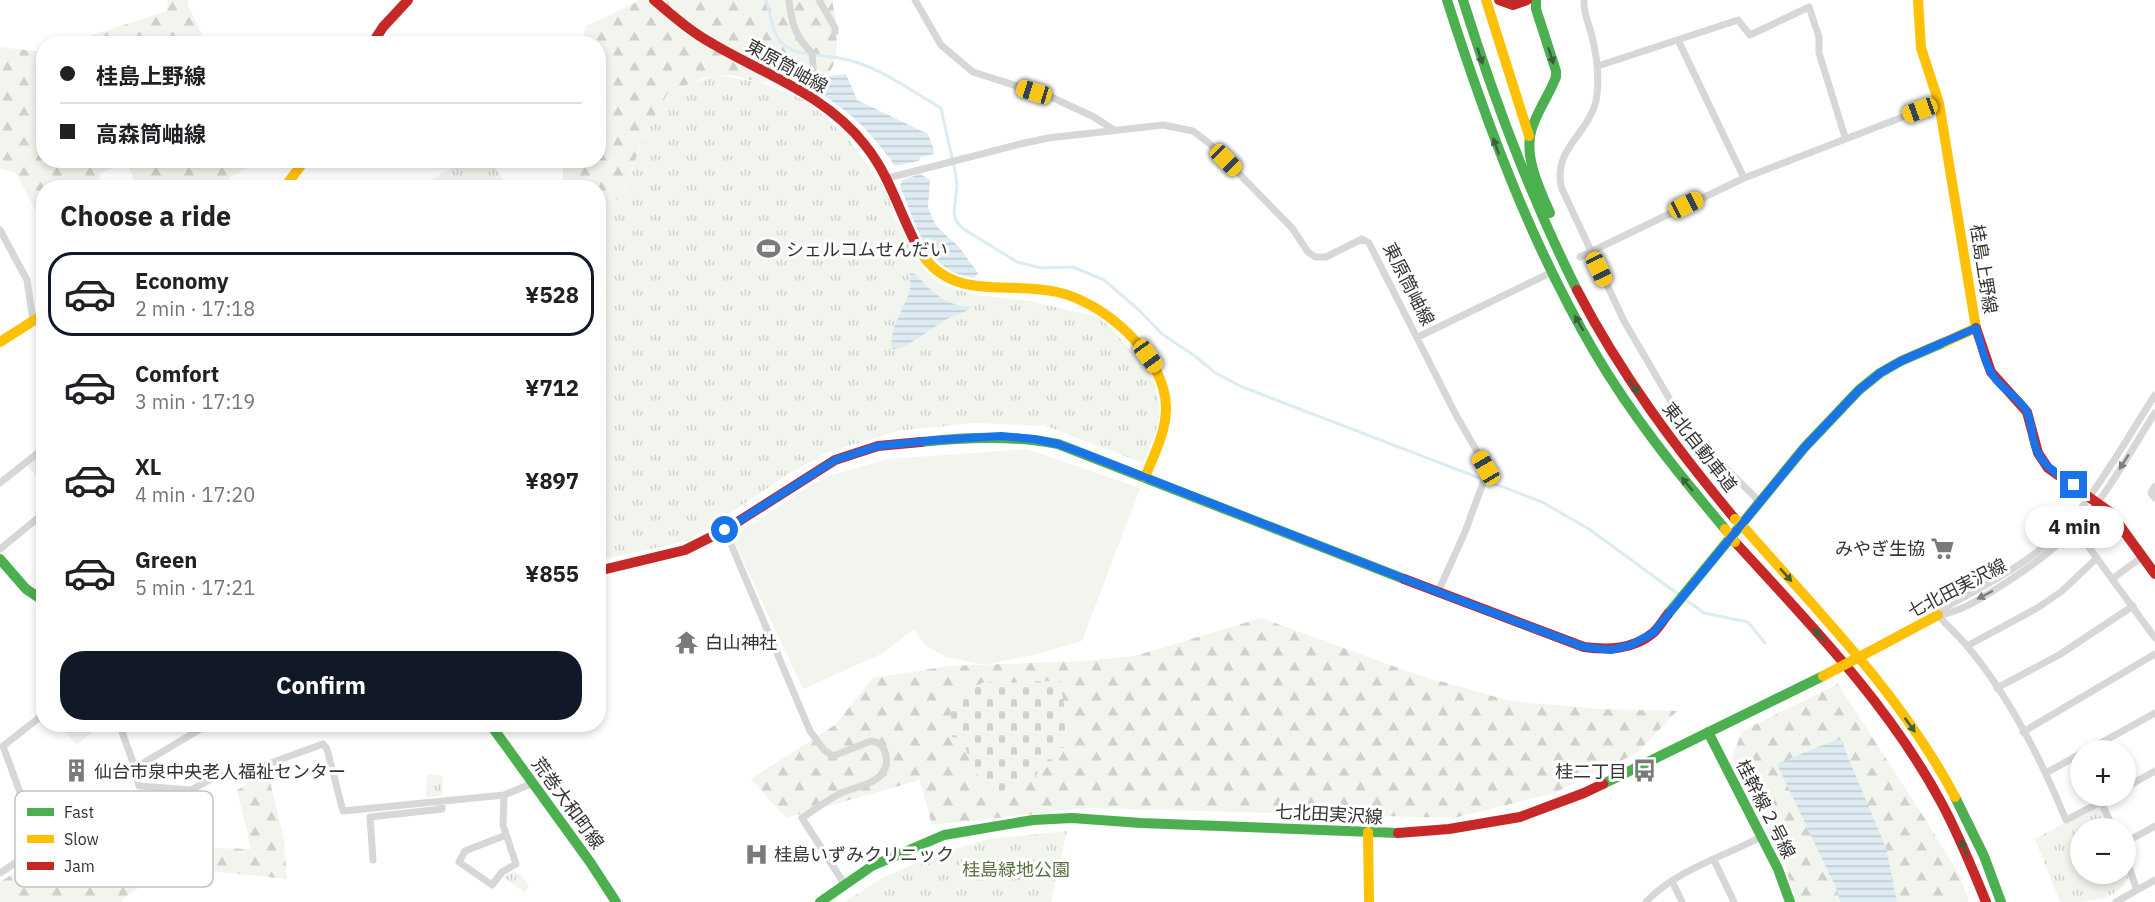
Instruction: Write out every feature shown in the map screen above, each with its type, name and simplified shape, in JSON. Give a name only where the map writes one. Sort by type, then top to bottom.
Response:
[{"type":"main road","points":[[377,36],[408,0]]},
{"type":"main road","name":"東原筒岫線","points":[[654,0],[685,27],[711,44],[809,94],[832,111],[856,134],[888,178],[920,251],[927,262],[943,276],[964,284],[1057,292],[1075,297],[1106,314],[1148,356],[1162,381],[1167,414],[1162,434],[1145,477]]},
{"type":"main road","name":"東北自動車道","points":[[1447,0],[1502,163],[1569,307],[1596,354],[1647,432],[1725,530],[1832,650],[1898,733],[1922,767],[1943,805],[1960,838],[1986,902]]},
{"type":"main road","name":"東北自動車道","points":[[1463,0],[1478,52],[1514,152],[1555,244],[1583,301],[1610,348],[1660,424],[1689,463],[1735,519],[1845,643],[1911,725],[1968,820],[2001,902]]},
{"type":"main road","points":[[1486,0],[1529,136],[1529,147],[1537,180],[1576,272],[1583,301]]},
{"type":"main road","points":[[1499,0],[1513,6],[1527,0]]},
{"type":"main road","points":[[1529,136],[1556,77],[1536,9],[1536,0]]},
{"type":"main road","name":"桂島上野線","points":[[1438,592],[1584,647],[1611,650],[1631,645],[1653,633],[1759,501],[1804,448],[1859,390],[1880,373],[1901,361],[1976,328],[1939,103],[1921,48],[1918,0]]},
{"type":"main road","points":[[0,342],[36,319]]},
{"type":"main road","points":[[1976,328],[1994,377],[2026,411],[2040,460],[2110,512],[2155,574]]},
{"type":"main road","points":[[606,569],[685,550],[725,530],[835,460],[878,446],[1001,436],[1058,444],[1438,592]]},
{"type":"main road","points":[[0,559],[36,595]]},
{"type":"main road","name":"七北田実沢線","points":[[819,902],[872,866],[944,835],[1033,820],[1072,818],[1141,823],[1396,833],[1439,831],[1520,817],[1584,793],[1823,676],[1938,615]]},
{"type":"main road","name":"荒巻大和町線","points":[[496,732],[616,902]]},
{"type":"main road","name":"桂幹線２号線","points":[[1708,732],[1778,869],[1790,902]]},
{"type":"main road","points":[[1368,832],[1369,902]]},
{"type":"street","points":[[789,0],[790,16],[795,31],[813,56],[814,78],[809,94]]},
{"type":"street","points":[[819,0],[836,28],[835,32]]},
{"type":"street","points":[[915,0],[940,45],[973,72],[1049,96],[1094,117],[1114,130]]},
{"type":"street","points":[[1584,0],[1583,9],[1594,43],[1598,66],[1597,91],[1592,113],[1563,157],[1559,172],[1562,189],[1624,321],[1676,410],[1701,444],[1759,501]]},
{"type":"street","points":[[1598,66],[1738,20],[1750,35],[1809,7],[1819,37],[1819,54],[1845,137]]},
{"type":"street","points":[[1678,40],[1744,177]]},
{"type":"street","points":[[1581,257],[1744,177],[1939,103]]},
{"type":"street","name":"東原筒岫線","points":[[888,178],[1020,144],[1163,125],[1182,128],[1201,136],[1275,209],[1292,228],[1308,252],[1315,257],[1326,257],[1362,239],[1369,243],[1456,415],[1486,468],[1486,475],[1465,532],[1438,592]]},
{"type":"street","points":[[0,230],[27,280],[33,321]]},
{"type":"street","points":[[1418,337],[1546,275]]},
{"type":"street","points":[[2094,499],[2155,395]]},
{"type":"street","name":"七北田実沢線","points":[[1938,615],[1947,614],[1988,594],[2046,554],[2069,533],[2155,413]]},
{"type":"street","points":[[0,483],[36,454]]},
{"type":"street","points":[[2155,486],[2151,493],[2155,498]]},
{"type":"street","points":[[0,549],[36,520]]},
{"type":"street","points":[[725,530],[810,731],[824,750],[833,756],[871,741],[883,747],[886,754],[885,768],[878,778],[838,794],[802,818],[845,885]]},
{"type":"street","points":[[2088,546],[2155,638]]},
{"type":"street","points":[[2112,579],[2142,557]]},
{"type":"street","points":[[1967,646],[2039,608],[2062,591],[2097,558]]},
{"type":"street","points":[[1998,688],[2059,655],[2133,606]]},
{"type":"street","points":[[1938,615],[1967,646],[1998,688],[2046,773],[2066,820],[2093,806]]},
{"type":"street","points":[[2023,732],[2155,654]]},
{"type":"street","points":[[2106,740],[2155,713]]},
{"type":"street","points":[[20,791],[3,746],[36,720]]},
{"type":"street","points":[[122,732],[139,786],[191,790],[218,776],[235,776],[323,744],[327,749],[343,811],[504,795],[533,783]]},
{"type":"street","points":[[135,768],[196,732]]},
{"type":"street","points":[[2046,773],[2070,760]]},
{"type":"street","points":[[2136,782],[2155,771]]},
{"type":"street","points":[[504,795],[503,825],[516,864],[502,872],[492,885],[459,862],[465,851],[506,835]]},
{"type":"street","points":[[374,860],[370,817],[442,809],[442,801]]},
{"type":"street","points":[[2136,836],[2155,826]]},
{"type":"street","points":[[1646,902],[1662,886],[1761,837]]},
{"type":"street","points":[[1714,860],[1734,902]]},
{"type":"street","points":[[0,873],[15,863]]},
{"type":"street","points":[[2116,902],[2155,880]]},
{"type":"street","points":[[1672,881],[1682,902]]},
{"type":"street","points":[[2135,884],[2137,890]]},
{"type":"green space","points":[[168,0],[188,0],[188,5],[203,36],[89,36],[167,11]]},
{"type":"green space","points":[[640,0],[832,0],[837,48],[833,66],[818,83],[803,80],[760,82],[730,75],[715,75],[668,93],[643,137],[627,185],[617,200],[606,204],[606,180],[563,180],[563,168],[606,168],[606,36],[584,36],[585,27]]},
{"type":"green space","points":[[0,47],[36,51],[36,168],[112,168],[100,174],[100,180],[36,180],[36,212],[16,173],[0,168]]},
{"type":"green space","points":[[715,75],[760,82],[807,101],[847,137],[886,190],[896,220],[920,265],[939,284],[975,295],[1031,301],[1101,318],[1153,374],[1160,414],[1143,463],[1046,426],[975,423],[897,431],[826,453],[787,475],[688,541],[606,559],[606,204],[617,200],[627,186],[645,133],[668,93]]},
{"type":"green space","points":[[129,168],[247,168],[229,180],[134,180]]},
{"type":"green space","points":[[451,168],[495,168],[503,180],[432,180]]},
{"type":"green space","points":[[1027,449],[1140,488],[1082,641],[1042,653],[984,665],[946,657],[925,645],[914,629],[881,654],[803,689],[732,537],[824,477],[888,459]]},
{"type":"green space","points":[[36,459],[36,476],[28,466]]},
{"type":"green space","points":[[1261,618],[1415,674],[1510,701],[1600,709],[1677,711],[1637,753],[1554,793],[1454,818],[1089,808],[932,825],[920,780],[786,818],[751,779],[835,725],[873,678],[949,666],[1085,661],[1135,656]]},
{"type":"green space","points":[[1060,681],[1071,747],[1050,749],[1052,761],[1041,762],[1035,779],[996,793],[972,769],[963,739],[952,737],[950,699],[984,682]]},
{"type":"green space","points":[[1838,684],[1960,876],[1969,902],[1796,902],[1785,865],[1732,758],[1742,731]]},
{"type":"green space","points":[[66,732],[93,732],[76,745]]},
{"type":"green space","points":[[268,773],[284,840],[287,879],[213,871],[213,848],[251,849],[237,790]]},
{"type":"green space","points":[[427,774],[443,776],[442,795],[426,798]]},
{"type":"green space","points":[[2098,806],[2105,818],[2073,818]]},
{"type":"green space","points":[[2070,820],[2070,884],[2124,884],[2116,892],[2099,899],[2060,902],[2035,839]]},
{"type":"green space","name":"桂島緑地公園","points":[[1067,831],[1051,902],[844,902],[884,877],[935,855],[988,839]]},
{"type":"green space","points":[[512,872],[520,875],[529,887],[524,892],[503,877]]},
{"type":"green space","points":[[15,873],[15,887],[140,887],[122,899],[123,902],[0,902],[0,882]]},
{"type":"shaded area","points":[[846,74],[857,100],[928,134],[934,150],[933,154],[921,157],[918,161],[895,166],[861,125],[818,92],[829,76]]},
{"type":"shaded area","points":[[920,174],[930,180],[928,208],[936,226],[959,247],[978,273],[974,278],[954,272],[941,264],[932,255],[919,233],[900,186],[902,180]]},
{"type":"shaded area","points":[[910,273],[915,274],[934,293],[947,301],[972,307],[947,319],[905,345],[892,349],[895,325],[910,288]]},
{"type":"shaded area","points":[[1840,738],[1886,848],[1897,902],[1840,902],[1837,890],[1777,764]]},
{"type":"waterway","points":[[766,0],[776,34],[788,48],[801,53],[839,58],[867,66],[892,78],[941,108],[957,186],[954,212],[956,221],[962,228],[1017,262],[1041,268],[1073,267],[1104,280],[1140,311],[1162,334],[1214,372],[1240,386],[1542,502],[1589,529],[1704,613],[1748,622],[1765,643]]},
{"type":"traffic: fast","points":[[1447,0],[1477,91],[1511,181],[1572,311],[1609,376],[1640,422],[1725,529]]},
{"type":"traffic: fast","points":[[1463,0],[1514,147],[1577,290]]},
{"type":"traffic: fast","points":[[1536,0],[1536,9],[1556,77],[1532,128],[1529,149],[1541,193],[1550,213]]},
{"type":"traffic: fast","points":[[1668,614],[1804,448],[1859,390],[1880,373],[1901,361],[1945,342]]},
{"type":"traffic: fast","points":[[921,442],[990,438],[1024,439],[1058,444],[1404,579]]},
{"type":"traffic: fast","points":[[0,559],[26,589],[36,596]]},
{"type":"traffic: fast","points":[[1603,784],[1823,676]]},
{"type":"traffic: fast","points":[[496,732],[590,862],[616,902]]},
{"type":"traffic: fast","points":[[1708,732],[1778,869],[1790,902]]},
{"type":"traffic: fast","points":[[1955,797],[1984,856],[2001,902]]},
{"type":"traffic: fast","points":[[820,902],[872,866],[944,835],[1033,820],[1072,818],[1141,823],[1398,833]]},
{"type":"traffic: slow","points":[[1486,0],[1529,136]]},
{"type":"traffic: slow","points":[[1918,0],[1921,48],[1939,103],[1976,328],[1945,342]]},
{"type":"traffic: slow","points":[[290,180],[299,168]]},
{"type":"traffic: slow","points":[[917,246],[930,264],[945,276],[961,283],[1057,292],[1094,307],[1129,334],[1156,369],[1163,388],[1166,408],[1162,435],[1145,477]]},
{"type":"traffic: slow","points":[[0,342],[36,319]]},
{"type":"traffic: slow","points":[[1735,519],[1747,531]]},
{"type":"traffic: slow","points":[[1725,529],[1735,542]]},
{"type":"traffic: slow","points":[[1747,531],[1831,625],[1885,691],[1911,725],[1955,797]]},
{"type":"traffic: slow","points":[[1880,646],[1938,615]]},
{"type":"traffic: slow","points":[[1823,676],[1880,646]]},
{"type":"traffic: slow","points":[[1368,832],[1369,902]]},
{"type":"traffic: jam","points":[[377,36],[408,0]]},
{"type":"traffic: jam","points":[[654,0],[697,34],[794,87],[832,112],[874,157],[917,246]]},
{"type":"traffic: jam","points":[[1499,0],[1513,5],[1527,0]]},
{"type":"traffic: jam","points":[[1577,290],[1611,351],[1650,409],[1735,519]]},
{"type":"traffic: jam","points":[[1976,328],[1991,372],[2027,412],[2038,453],[2048,468],[2110,512],[2155,574]]},
{"type":"traffic: jam","points":[[606,569],[685,550],[725,530],[835,460],[878,446],[921,442]]},
{"type":"traffic: jam","points":[[1735,542],[1846,666],[1897,732],[1948,814],[1986,902]]},
{"type":"traffic: jam","points":[[1404,579],[1584,647],[1620,648],[1637,643],[1653,633],[1668,614]]},
{"type":"traffic: jam","points":[[1398,833],[1449,829],[1520,817],[1603,784]]},
{"type":"place","name":"シェルコムせんだい","points":[[768,249]]},
{"type":"place","name":"みやぎ生協","points":[[1943,548]]},
{"type":"place","name":"白山神社","points":[[687,642]]},
{"type":"place","name":"仙台市泉中央老人福祉センター","points":[[76,771]]},
{"type":"place","name":"桂二丁目","points":[[1645,771]]},
{"type":"place","name":"桂島いずみクリニック","points":[[756,854]]},
{"type":"route","points":[[725,530],[835,460],[878,446],[1001,436],[1034,439],[1083,453],[1584,647],[1611,650],[1631,645],[1653,633],[1759,501],[1804,448],[1859,390],[1880,373],[1901,361],[1976,328],[1994,377],[2020,402],[2030,419],[2033,439],[2040,460],[2074,485]]}]
